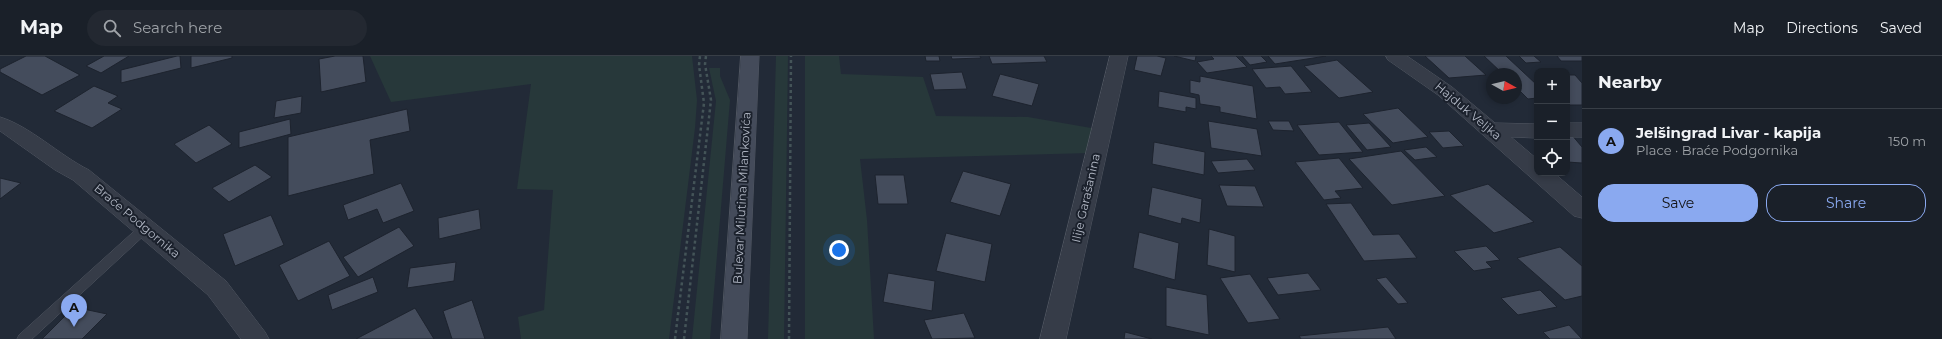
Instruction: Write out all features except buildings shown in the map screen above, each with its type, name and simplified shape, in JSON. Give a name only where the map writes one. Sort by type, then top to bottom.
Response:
[{"type":"street","name":"Bulevar Milutina Milankovića","points":[[734,339],[750,56]]},
{"type":"street","name":"Ilije Garašanina","points":[[1053,339],[1119,56]]},
{"type":"street","name":"Hajduk Veljka","points":[[1395,56],[1445,91],[1492,130],[1534,168]]},
{"type":"street","name":"Braće Podgornika","points":[[0,124],[7,126],[62,165],[81,175],[217,288],[256,339]]},
{"type":"street","points":[[1492,130],[1534,131]]},
{"type":"street","points":[[1570,130],[1582,130]]},
{"type":"street","points":[[1543,176],[1582,210]]},
{"type":"lane","points":[[23,339],[145,228]]},
{"type":"path","points":[[675,339],[704,103],[698,64],[700,56]]},
{"type":"path","points":[[684,339],[712,100],[705,64],[706,56]]},
{"type":"path","points":[[789,339],[791,56]]},
{"type":"shaded area","points":[[370,56],[692,56],[697,100],[695,128],[669,339],[521,339],[518,317],[544,310],[553,190],[517,189],[531,84],[391,102]]},
{"type":"shaded area","points":[[776,56],[788,56],[784,339],[768,339]]},
{"type":"shaded area","points":[[805,56],[839,56],[841,74],[923,77],[936,116],[1028,117],[1097,129],[1090,153],[860,159],[867,220],[874,339],[805,339]]},
{"type":"shaded area","points":[[709,68],[720,68],[720,76],[730,100],[710,339],[692,339],[716,101]]},
{"type":"place","name":"Jelšingrad Livar - kapija","points":[[74,327]]}]
